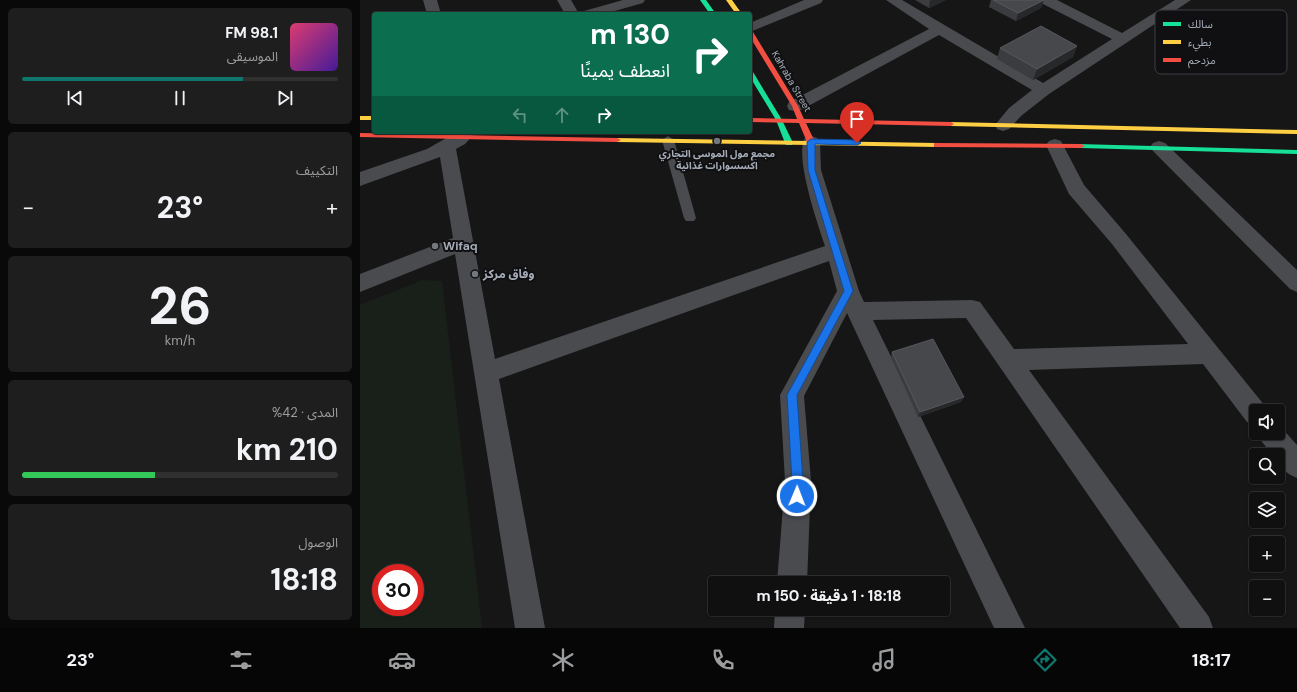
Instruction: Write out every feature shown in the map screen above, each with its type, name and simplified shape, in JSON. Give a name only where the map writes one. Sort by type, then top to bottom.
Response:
[{"type":"main road","points":[[703,0],[712,12]]},
{"type":"main road","points":[[728,0],[737,12]]},
{"type":"main road","name":"Kahraba Street","points":[[752,35],[795,106],[811,142]]},
{"type":"main road","points":[[752,75],[779,120],[789,143]]},
{"type":"main road","points":[[360,118],[372,118]]},
{"type":"main road","points":[[752,120],[1297,132]]},
{"type":"main road","points":[[360,135],[413,134],[459,139],[668,140],[789,143],[811,142],[1159,147],[1297,152]]},
{"type":"street","points":[[430,0],[433,12]]},
{"type":"street","points":[[564,0],[571,12]]},
{"type":"street","points":[[596,12],[638,0]]},
{"type":"street","points":[[752,27],[816,0]]},
{"type":"street","points":[[894,0],[939,29],[1043,90]]},
{"type":"street","points":[[1046,0],[1123,39]]},
{"type":"street","points":[[1168,10],[1184,0]]},
{"type":"street","points":[[1003,125],[1015,112],[1043,90],[1155,19]]},
{"type":"street","points":[[795,106],[939,29]]},
{"type":"street","points":[[360,179],[459,139],[464,242],[530,628]]},
{"type":"street","points":[[811,142],[812,170],[835,251],[853,301],[1010,628]]},
{"type":"street","points":[[789,143],[812,170]]},
{"type":"street","points":[[1055,146],[1076,189],[1119,239],[1249,405]]},
{"type":"street","points":[[1159,147],[1297,283]]},
{"type":"street","points":[[360,282],[464,242]]},
{"type":"street","points":[[487,373],[835,251]]},
{"type":"street","points":[[853,301],[972,309],[1198,628]]},
{"type":"street","points":[[792,576],[798,481],[792,395],[853,301]]},
{"type":"street","points":[[1009,360],[1209,354]]},
{"type":"street","points":[[1277,440],[1297,465]]},
{"type":"street","points":[[789,628],[790,616]]},
{"type":"lane","points":[[668,140],[690,218]]},
{"type":"shaded area","points":[[423,280],[442,281],[482,628],[360,628],[360,305]]},
{"type":"building","points":[[993,0],[1044,0],[1018,13]]},
{"type":"building","points":[[1041,26],[1077,46],[1037,69],[1000,48]]},
{"type":"building","points":[[933,339],[964,397],[920,412],[892,352]]},
{"type":"traffic: fast","points":[[703,0],[712,12]]},
{"type":"traffic: fast","points":[[752,75],[779,120],[789,143]]},
{"type":"traffic: fast","points":[[1081,146],[1297,152]]},
{"type":"traffic: slow","points":[[729,0],[738,12]]},
{"type":"traffic: slow","points":[[360,118],[372,118]]},
{"type":"traffic: slow","points":[[951,124],[1297,132]]},
{"type":"traffic: slow","points":[[617,140],[937,145]]},
{"type":"traffic: jam","points":[[752,35],[795,106],[811,142]]},
{"type":"traffic: jam","points":[[752,120],[951,124]]},
{"type":"traffic: jam","points":[[360,135],[617,140]]},
{"type":"traffic: jam","points":[[937,145],[1081,146]]},
{"type":"place","name":"مجمع مول الموسى التجاري اكسسوارات غذائية","points":[[717,141]]},
{"type":"place","name":"Wifaq","points":[[435,246]]},
{"type":"place","name":"وفاق مركز","points":[[475,274]]},
{"type":"route","points":[[797,496],[798,481],[792,395],[848,291],[812,170],[811,142],[857,143]]}]
